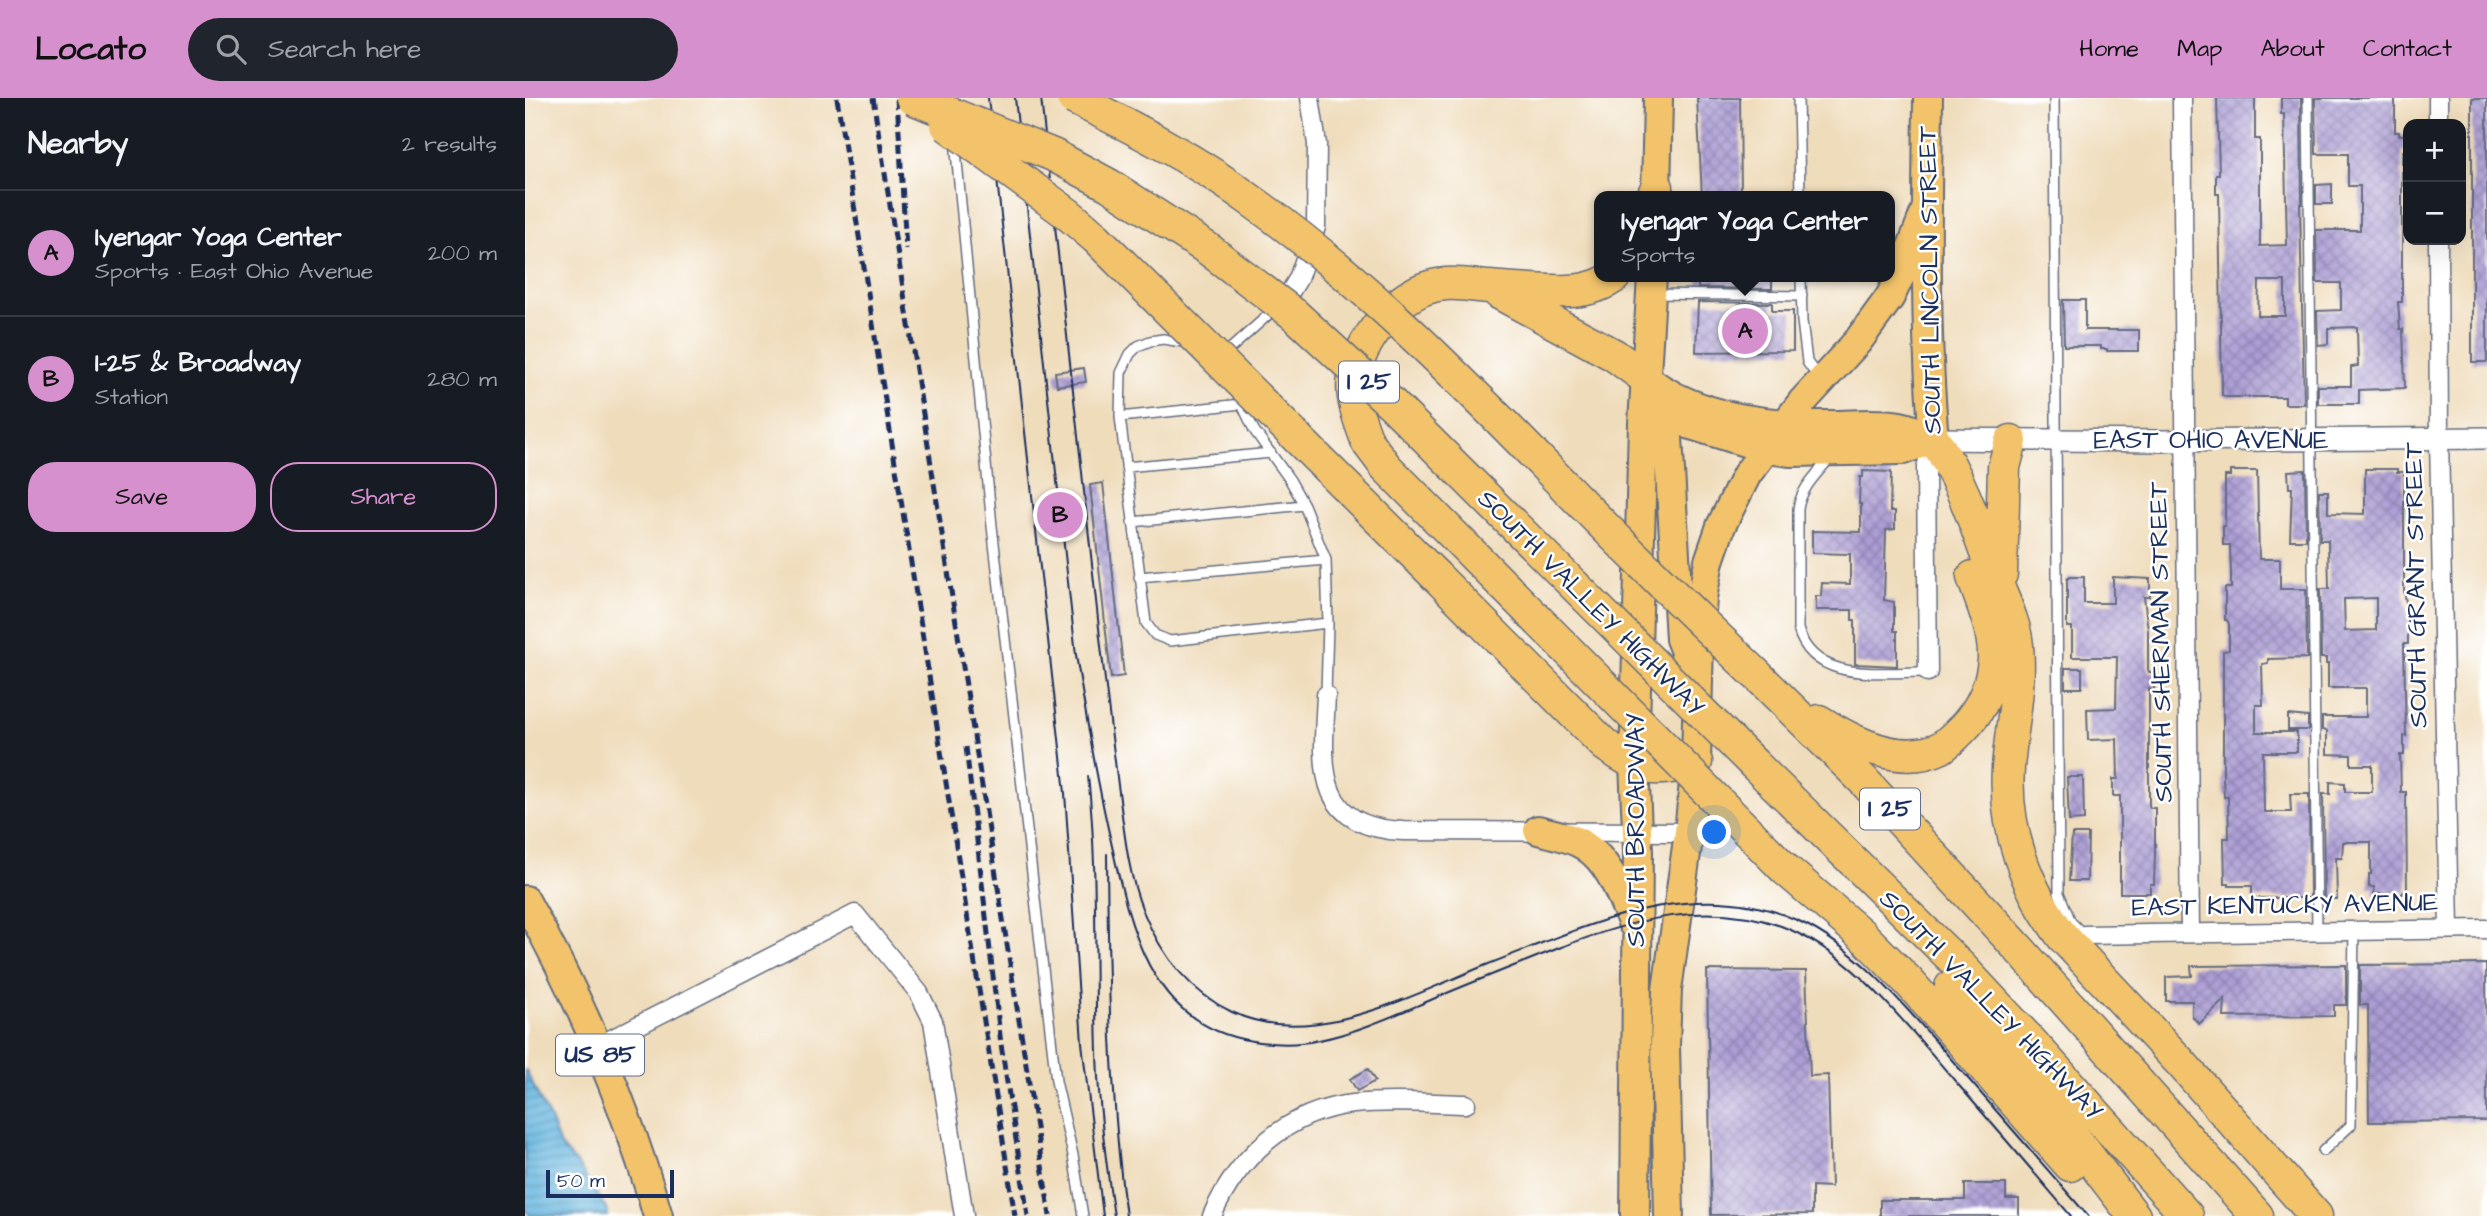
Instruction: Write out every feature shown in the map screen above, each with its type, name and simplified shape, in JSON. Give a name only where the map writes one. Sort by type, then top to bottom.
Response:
[{"type":"highway","points":[[910,98],[999,161],[1096,238],[1605,745],[1634,764],[1650,770],[1696,762]]},
{"type":"highway","name":"SOUTH VALLEY HIGHWAY","points":[[910,98],[1053,155],[1109,185],[1208,249],[1295,315],[1392,404],[1792,804],[1962,968],[2187,1216]]},
{"type":"highway","name":"SOUTH VALLEY HIGHWAY","points":[[1073,98],[1126,124],[1221,179],[1306,241],[1354,281],[1459,379],[1663,586],[1871,789],[2010,939],[2257,1216]]},
{"type":"highway","points":[[1605,282],[1581,291],[1445,284],[1416,292],[1395,306],[1374,331],[1357,358],[1352,395],[1368,443],[1386,467],[1785,869],[1908,981],[2115,1216]]},
{"type":"highway","points":[[1485,287],[1613,355],[1655,385]]},
{"type":"highway","points":[[1756,674],[1808,715],[1840,735],[1861,745],[1903,754],[1940,748],[1972,719],[1984,701],[1991,681],[1993,638],[1937,476],[1934,439]]},
{"type":"highway","points":[[1934,439],[1963,490],[2015,630],[2019,684],[2007,793],[2010,820],[2032,889],[2063,937],[2181,1063],[2316,1216]]},
{"type":"highway","points":[[2001,593],[2004,467],[2011,441]]},
{"type":"highway","points":[[1792,804],[1896,928],[2015,1061],[2134,1216]]},
{"type":"main road","points":[[1655,191],[1658,98]]},
{"type":"main road","name":"SOUTH LINCOLN STREET","points":[[1928,98],[1929,384],[1934,439]]},
{"type":"main road","name":"SOUTH BROADWAY","points":[[1669,1216],[1665,1045],[1667,990],[1696,762],[1702,598],[1709,561],[1734,496],[1747,474],[1821,381],[1858,341],[1889,297],[1902,272],[1927,207]]},
{"type":"main road","name":"SOUTH BROADWAY","points":[[1635,1216],[1637,831],[1634,764],[1643,436],[1655,385],[1652,285]]},
{"type":"main road","points":[[1655,385],[1668,437],[1680,639],[1698,687]]},
{"type":"main road","name":"EAST OHIO AVENUE","points":[[1655,385],[1721,413],[1750,420],[1896,425],[1934,439]]},
{"type":"main road","name":"EAST OHIO AVENUE","points":[[1655,385],[1682,419],[1691,425],[1767,449],[1791,452],[1903,450],[1934,439]]},
{"type":"main road","points":[[1538,830],[1575,841],[1596,855],[1611,873],[1637,933]]},
{"type":"main road","name":"US 85","points":[[525,900],[597,1047],[628,1122],[658,1216]]},
{"type":"street","points":[[1287,297],[1298,279],[1317,227],[1317,144],[1310,98]]},
{"type":"street","name":"SOUTH SHERMAN STREET","points":[[2182,98],[2190,933]]},
{"type":"street","points":[[2438,98],[2438,119]]},
{"type":"street","name":"SOUTH GRANT STREET","points":[[2438,245],[2439,438],[2449,929]]},
{"type":"street","name":"EAST OHIO AVENUE","points":[[1934,439],[2185,441],[2487,438]]},
{"type":"street","name":"SOUTH LINCOLN STREET","points":[[1928,672],[1926,468],[1934,439]]},
{"type":"street","points":[[1326,695],[1323,763],[1325,777],[1330,792],[1341,808],[1356,819],[1388,830],[1689,832]]},
{"type":"street","points":[[597,1047],[855,914],[919,993],[933,1021],[964,1216]]},
{"type":"street","name":"EAST KENTUCKY AVENUE","points":[[2084,935],[2487,929]]},
{"type":"street","points":[[1212,1216],[1235,1172],[1253,1152],[1298,1120],[1351,1104],[1466,1104]]},
{"type":"lane","points":[[950,98],[992,526],[1056,1081],[1073,1155],[1083,1216]]},
{"type":"lane","points":[[1798,98],[1800,191]]},
{"type":"lane","points":[[2054,98],[2059,893],[2071,922],[2084,935]]},
{"type":"lane","points":[[2308,98],[2317,931]]},
{"type":"lane","points":[[1801,282],[1801,321],[1807,362],[1821,381]]},
{"type":"lane","points":[[1652,285],[1802,296]]},
{"type":"lane","points":[[1230,349],[1287,297]]},
{"type":"lane","points":[[1230,349],[1163,339],[1138,346],[1130,354],[1121,373],[1120,417],[1146,622],[1155,635],[1176,641],[1328,623]]},
{"type":"lane","points":[[1230,349],[1237,395],[1254,430],[1290,480],[1304,505],[1325,560],[1328,623],[1326,695]]},
{"type":"lane","points":[[1120,417],[1242,404]]},
{"type":"lane","points":[[1835,452],[1807,485],[1800,498],[1798,616],[1801,638],[1820,661],[1832,668],[1851,671],[1928,672]]},
{"type":"lane","points":[[1126,467],[1271,453]]},
{"type":"lane","points":[[1132,522],[1304,505]]},
{"type":"lane","points":[[1139,577],[1325,560]]},
{"type":"lane","points":[[2323,1151],[2351,1125],[2354,930]]},
{"type":"water","points":[[525,1069],[560,1146],[577,1164],[608,1211],[608,1216],[530,1216],[525,1208]]},
{"type":"building","points":[[1697,98],[1740,98],[1741,191],[1702,191]]},
{"type":"building","points":[[2217,98],[2255,98],[2255,139],[2260,139],[2260,246],[2287,245],[2284,114],[2281,114],[2281,98],[2301,98],[2304,404],[2285,404],[2285,397],[2222,395],[2219,194],[2216,194],[2216,174],[2219,174]],"holes":[[[2259,281],[2285,281],[2285,316],[2258,316]]]},
{"type":"building","points":[[2315,98],[2395,98],[2395,132],[2403,135],[2402,302],[2398,302],[2400,329],[2403,329],[2405,388],[2359,390],[2359,404],[2318,404],[2318,386],[2351,386],[2351,367],[2358,366],[2357,327],[2328,328],[2328,344],[2318,345],[2317,311],[2341,310],[2341,283],[2317,283],[2316,230],[2360,230],[2360,186],[2348,186],[2348,154],[2316,154]]},
{"type":"building","points":[[2472,98],[2487,98],[2487,362],[2472,362]]},
{"type":"building","points":[[2332,184],[2332,204],[2316,204],[2316,185]]},
{"type":"building","points":[[1698,282],[1772,282],[1772,289],[1698,288]]},
{"type":"building","points":[[2063,300],[2085,300],[2085,330],[2139,330],[2139,351],[2107,351],[2101,349],[2101,346],[2064,346]]},
{"type":"building","points":[[1698,302],[1772,303],[1772,311],[1793,311],[1793,351],[1696,352]]},
{"type":"building","points":[[1084,368],[1086,382],[1057,386],[1055,372]]},
{"type":"building","points":[[2365,469],[2397,469],[2397,472],[2404,472],[2404,590],[2408,615],[2408,644],[2404,644],[2406,736],[2404,755],[2400,755],[2401,792],[2406,792],[2407,892],[2374,894],[2374,887],[2369,887],[2371,842],[2343,842],[2342,858],[2336,858],[2337,899],[2324,899],[2323,794],[2330,794],[2330,782],[2345,783],[2345,792],[2372,792],[2372,765],[2351,765],[2351,755],[2327,754],[2327,731],[2322,730],[2322,717],[2366,717],[2366,688],[2328,688],[2328,664],[2326,658],[2321,658],[2320,589],[2329,589],[2328,540],[2320,540],[2319,491],[2328,491],[2328,513],[2365,514]],"holes":[[[2376,598],[2376,630],[2345,631],[2344,599]]]},
{"type":"building","points":[[2305,470],[2306,540],[2290,540],[2292,488],[2289,488],[2288,471]]},
{"type":"building","points":[[1863,471],[1891,472],[1890,511],[1895,511],[1895,529],[1886,530],[1884,600],[1894,602],[1897,666],[1855,664],[1855,620],[1852,620],[1852,610],[1816,610],[1816,596],[1821,596],[1822,583],[1850,584],[1850,554],[1812,553],[1812,531],[1861,532],[1859,504],[1860,477],[1863,477]]},
{"type":"building","points":[[2230,471],[2257,471],[2259,559],[2280,559],[2280,589],[2306,589],[2307,658],[2268,659],[2268,663],[2262,664],[2263,705],[2256,705],[2256,732],[2297,732],[2297,752],[2263,752],[2264,812],[2291,812],[2290,794],[2309,794],[2310,898],[2252,898],[2252,886],[2225,884],[2224,838],[2229,838],[2228,797],[2224,797],[2223,779],[2223,651],[2229,650],[2225,588],[2231,588],[2231,575],[2230,545],[2223,545],[2223,526],[2225,476],[2230,476]]},
{"type":"building","points":[[1103,483],[1124,676],[1111,678],[1090,485]]},
{"type":"building","points":[[2084,577],[2084,603],[2113,603],[2113,577],[2150,579],[2150,597],[2144,597],[2148,631],[2148,669],[2149,672],[2155,672],[2154,690],[2149,689],[2149,805],[2150,808],[2155,808],[2154,884],[2150,884],[2150,893],[2120,893],[2120,796],[2113,796],[2113,779],[2118,779],[2117,739],[2088,740],[2087,709],[2116,708],[2117,657],[2072,657],[2072,627],[2067,627],[2067,579]]},
{"type":"building","points":[[2065,668],[2082,668],[2082,688],[2065,688]]},
{"type":"building","points":[[2288,715],[2308,717],[2308,730],[2288,730]]},
{"type":"building","points":[[2067,777],[2083,777],[2084,820],[2069,821]]},
{"type":"building","points":[[2072,834],[2088,834],[2087,881],[2069,881]]},
{"type":"building","points":[[2486,964],[2487,1121],[2369,1122],[2368,1005],[2360,1005],[2360,965]]},
{"type":"building","points":[[2346,965],[2346,1005],[2334,1005],[2334,1016],[2224,1017],[2225,999],[2199,1024],[2192,1016],[2192,1001],[2166,1001],[2166,977],[2192,976],[2191,966]]},
{"type":"building","points":[[1707,970],[1806,971],[1810,1076],[1828,1075],[1831,1187],[1812,1186],[1812,1214],[1711,1215]]},
{"type":"building","points":[[1368,1069],[1375,1081],[1357,1091],[1350,1079]]},
{"type":"building","points":[[1965,1184],[2006,1184],[2006,1199],[2019,1199],[2019,1216],[1880,1216],[1880,1200],[1965,1200]]},
{"type":"tram line","points":[[988,98],[1065,793],[1082,1043],[1103,1216]]},
{"type":"tram line","points":[[1015,98],[1076,655],[1091,746],[1117,868],[1134,931],[1163,987],[1183,1010],[1210,1028],[1242,1039],[1281,1044],[1310,1042],[1363,1027],[1613,929],[1669,916],[1724,914],[1753,918],[1781,926],[1807,938],[1832,954],[1877,992],[2071,1216]]},
{"type":"tram line","points":[[1041,98],[1100,640],[1127,849],[1133,880],[1150,927],[1167,957],[1189,982],[1202,994],[1232,1012],[1263,1022],[1295,1025],[1328,1022],[1394,1003],[1562,935],[1640,910],[1679,903],[1719,902],[1759,907],[1799,921],[1823,934],[1865,967],[1904,1006],[2088,1216]]},
{"type":"tram line","points":[[1088,776],[1095,889],[1098,1077],[1114,1216]]},
{"type":"tram line","points":[[1107,854],[1113,1081],[1126,1216]]},
{"type":"railway","points":[[837,98],[1015,1216]]},
{"type":"railway","points":[[873,98],[1050,1216]]},
{"type":"railway","points":[[897,98],[906,249]]},
{"type":"railway","points":[[966,747],[1001,1044],[1028,1216]]},
{"type":"place","name":"Iyengar Yoga Center","points":[[1745,331]]},
{"type":"place","name":"I-25 & Broadway","points":[[1060,515]]}]
